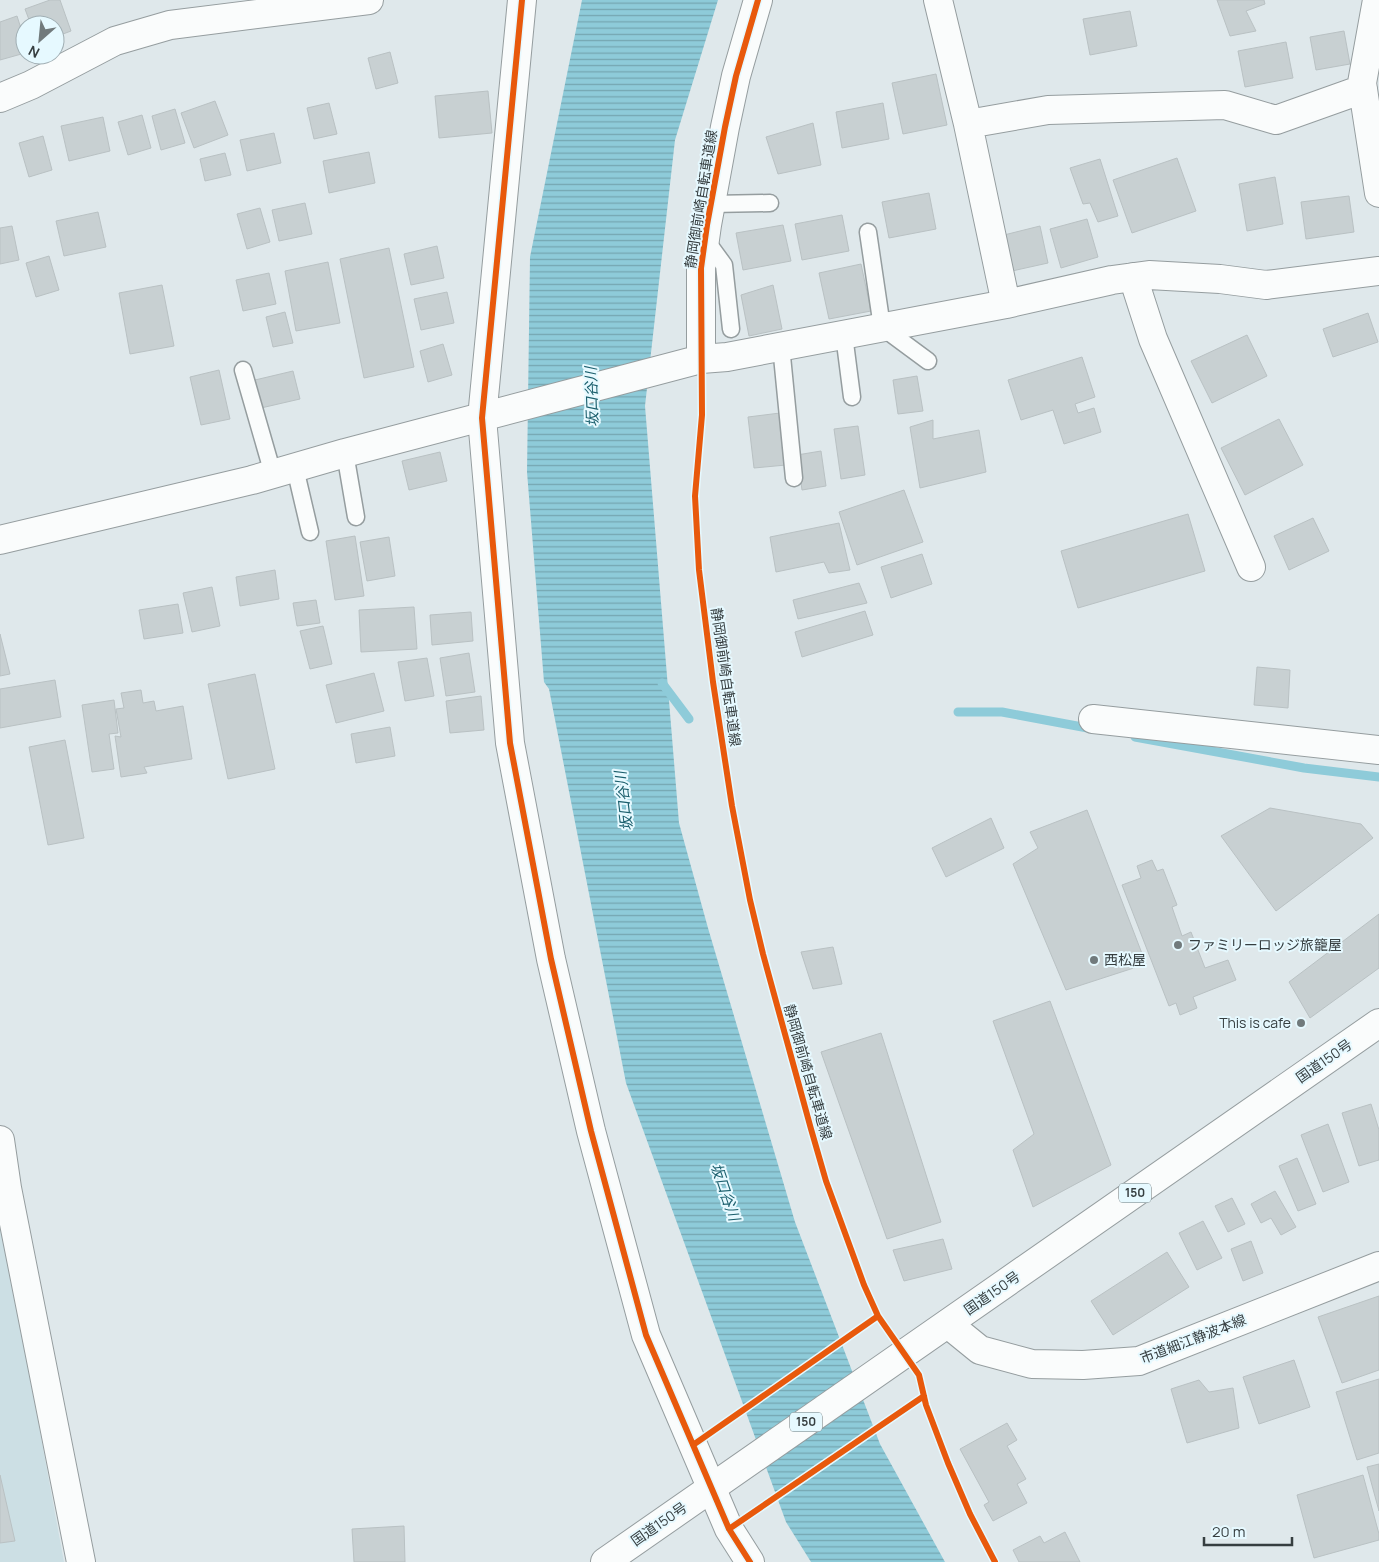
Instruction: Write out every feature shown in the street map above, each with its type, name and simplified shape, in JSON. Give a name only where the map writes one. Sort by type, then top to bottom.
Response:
[{"type":"main road","points":[[0,98],[31,85],[115,41],[170,25],[369,0]]},
{"type":"main road","points":[[522,0],[491,415],[510,743],[551,959],[591,1131],[646,1335],[716,1484],[729,1529],[750,1562]]},
{"type":"main road","name":"静岡御前崎自転車道線","points":[[702,359],[700,296],[705,239],[736,76],[758,0]]},
{"type":"main road","points":[[938,0],[968,124],[1006,304]]},
{"type":"main road","points":[[1377,3],[1362,83],[1379,192]]},
{"type":"main road","points":[[968,124],[1048,110],[1225,105],[1276,120],[1363,89]]},
{"type":"main road","points":[[0,540],[284,471],[345,453],[702,359],[727,357],[844,335],[1006,304],[1132,277],[1149,275],[1212,278],[1266,284],[1379,271]]},
{"type":"main road","points":[[1132,277],[1153,339],[1251,567]]},
{"type":"main road","points":[[1093,719],[1379,750]]},
{"type":"main road","name":"国道150号","points":[[616,1558],[716,1484],[892,1364],[1379,1023]]},
{"type":"main road","points":[[0,1140],[7,1188],[81,1562]]},
{"type":"main road","name":"市道細江静波本線","points":[[948,1324],[980,1350],[1032,1364],[1139,1361],[1379,1266]]},
{"type":"lane","points":[[711,204],[770,203]]},
{"type":"lane","points":[[868,232],[882,327],[928,361]]},
{"type":"lane","points":[[705,239],[724,265],[731,329]]},
{"type":"lane","points":[[844,335],[852,398]]},
{"type":"lane","points":[[781,346],[794,478]]},
{"type":"lane","points":[[243,370],[310,532]]},
{"type":"lane","points":[[345,453],[356,517]]},
{"type":"shaded area","points":[[0,1215],[64,1562],[0,1562]]},
{"type":"water","name":"坂口谷川","points":[[582,0],[718,0],[675,140],[645,406],[679,823],[795,1222],[880,1444],[945,1562],[811,1562],[786,1522],[626,1083],[549,689],[544,682],[527,472],[530,257]]},
{"type":"building","points":[[50,0],[60,0],[71,31],[65,33],[65,15],[27,15],[25,9]]},
{"type":"building","points":[[1217,0],[1264,0],[1265,4],[1246,11],[1256,31],[1230,36]]},
{"type":"building","points":[[1130,11],[1137,46],[1090,55],[1083,19]]},
{"type":"building","points":[[15,17],[15,56],[0,60],[0,22]]},
{"type":"building","points":[[1344,31],[1350,64],[1316,70],[1310,37]]},
{"type":"building","points":[[1286,42],[1293,78],[1245,87],[1238,51]]},
{"type":"building","points":[[390,52],[398,83],[376,89],[368,58]]},
{"type":"building","points":[[936,74],[947,125],[903,134],[892,83]]},
{"type":"building","points":[[488,91],[492,133],[439,138],[435,96]]},
{"type":"building","points":[[215,101],[228,135],[194,148],[181,113]]},
{"type":"building","points":[[329,103],[337,134],[314,139],[307,108]]},
{"type":"building","points":[[883,103],[889,139],[842,148],[836,112]]},
{"type":"building","points":[[175,109],[185,143],[161,150],[152,116]]},
{"type":"building","points":[[142,115],[151,148],[128,155],[118,122]]},
{"type":"building","points":[[103,117],[110,151],[69,161],[61,126]]},
{"type":"building","points":[[813,123],[821,165],[778,174],[766,137]]},
{"type":"building","points":[[274,133],[281,163],[247,171],[240,140]]},
{"type":"building","points":[[43,136],[52,170],[29,177],[19,143]]},
{"type":"building","points":[[369,152],[375,183],[329,193],[323,161]]},
{"type":"building","points":[[225,153],[231,175],[205,181],[200,159]]},
{"type":"building","points":[[1177,158],[1196,211],[1132,233],[1113,180]]},
{"type":"building","points":[[1100,159],[1118,216],[1098,222],[1090,203],[1083,204],[1070,168]]},
{"type":"building","points":[[1275,177],[1283,224],[1247,231],[1239,184]]},
{"type":"building","points":[[929,193],[936,229],[889,238],[882,202]]},
{"type":"building","points":[[1349,196],[1354,232],[1306,239],[1301,202]]},
{"type":"building","points":[[305,203],[312,234],[279,241],[272,210]]},
{"type":"building","points":[[260,208],[270,242],[247,249],[237,214]]},
{"type":"building","points":[[98,212],[106,247],[64,256],[56,221]]},
{"type":"building","points":[[842,215],[849,251],[802,260],[795,224]]},
{"type":"building","points":[[1087,219],[1098,257],[1061,268],[1050,229]]},
{"type":"building","points":[[783,225],[791,261],[743,270],[736,233]]},
{"type":"building","points":[[12,226],[19,260],[0,264],[0,228]]},
{"type":"building","points":[[1040,226],[1048,263],[1012,271],[1004,235]]},
{"type":"building","points":[[437,246],[444,278],[411,285],[404,254]]},
{"type":"building","points":[[389,248],[414,367],[364,378],[340,259]]},
{"type":"building","points":[[49,256],[59,290],[36,297],[26,263]]},
{"type":"building","points":[[328,262],[340,323],[296,331],[285,271]]},
{"type":"building","points":[[861,264],[871,311],[829,319],[819,273]]},
{"type":"building","points":[[269,273],[276,304],[243,311],[236,280]]},
{"type":"building","points":[[162,285],[174,346],[130,354],[119,293]]},
{"type":"building","points":[[773,285],[782,329],[749,336],[741,295]]},
{"type":"building","points":[[447,292],[454,323],[421,330],[414,299]]},
{"type":"building","points":[[285,312],[293,343],[273,347],[266,317]]},
{"type":"building","points":[[1368,313],[1378,342],[1333,357],[1323,329]]},
{"type":"building","points":[[1247,335],[1267,376],[1212,403],[1191,361]]},
{"type":"building","points":[[443,344],[452,375],[428,382],[420,351]]},
{"type":"building","points":[[1082,357],[1095,397],[1075,404],[1078,413],[1094,408],[1101,432],[1064,444],[1053,410],[1021,420],[1008,380]]},
{"type":"building","points":[[219,370],[230,419],[201,425],[190,377]]},
{"type":"building","points":[[293,371],[300,399],[261,408],[255,380]]},
{"type":"building","points":[[917,376],[923,411],[898,414],[893,380]]},
{"type":"building","points":[[780,413],[786,465],[754,468],[748,417]]},
{"type":"building","points":[[1279,419],[1303,465],[1245,495],[1221,448]]},
{"type":"building","points":[[933,420],[933,439],[979,430],[986,472],[920,488],[910,427]]},
{"type":"building","points":[[858,426],[865,475],[841,479],[834,429]]},
{"type":"building","points":[[821,451],[826,486],[802,490],[797,455]]},
{"type":"building","points":[[440,452],[447,481],[409,490],[402,461]]},
{"type":"building","points":[[904,490],[923,542],[857,565],[839,512]]},
{"type":"building","points":[[1188,514],[1205,571],[1078,608],[1061,551]]},
{"type":"building","points":[[1313,518],[1329,551],[1289,570],[1274,536]]},
{"type":"building","points":[[839,523],[850,570],[829,573],[824,562],[776,572],[770,537]]},
{"type":"building","points":[[355,536],[364,596],[335,600],[326,541]]},
{"type":"building","points":[[389,537],[395,576],[367,581],[360,542]]},
{"type":"building","points":[[922,554],[932,584],[891,598],[881,567]]},
{"type":"building","points":[[275,570],[279,599],[240,606],[236,577]]},
{"type":"building","points":[[859,583],[867,603],[798,619],[793,600]]},
{"type":"building","points":[[212,587],[220,626],[192,632],[183,593]]},
{"type":"building","points":[[316,600],[320,623],[297,626],[293,603]]},
{"type":"building","points":[[178,604],[183,633],[144,639],[139,610]]},
{"type":"building","points":[[414,607],[417,649],[361,652],[359,610]]},
{"type":"building","points":[[865,611],[873,635],[802,657],[795,632]]},
{"type":"building","points":[[471,612],[473,641],[432,645],[430,615]]},
{"type":"building","points":[[323,626],[332,664],[310,669],[300,631]]},
{"type":"building","points":[[0,634],[10,674],[0,676]]},
{"type":"building","points":[[469,653],[475,692],[446,696],[440,658]]},
{"type":"building","points":[[427,658],[434,696],[405,701],[398,662]]},
{"type":"building","points":[[1257,667],[1290,670],[1288,708],[1254,705]]},
{"type":"building","points":[[374,673],[384,711],[336,723],[326,685]]},
{"type":"building","points":[[255,674],[275,769],[228,779],[208,684]]},
{"type":"building","points":[[55,680],[61,717],[0,728],[0,689]]},
{"type":"building","points":[[141,690],[143,703],[154,701],[156,711],[183,706],[192,759],[144,767],[147,773],[121,777],[115,736],[121,737],[116,709],[124,708],[121,693]]},
{"type":"building","points":[[481,696],[484,730],[450,733],[446,701]]},
{"type":"building","points":[[114,700],[118,733],[109,734],[114,769],[92,772],[82,705]]},
{"type":"building","points":[[390,727],[395,756],[356,763],[351,734]]},
{"type":"building","points":[[65,740],[84,838],[48,845],[29,747]]},
{"type":"building","points":[[1270,808],[1361,824],[1373,838],[1276,911],[1221,836]]},
{"type":"building","points":[[1087,810],[1146,964],[1066,990],[1013,864],[1038,848],[1030,832]]},
{"type":"building","points":[[991,818],[1004,848],[946,877],[932,848]]},
{"type":"building","points":[[1152,860],[1157,871],[1163,869],[1177,905],[1172,907],[1182,936],[1191,932],[1205,968],[1228,960],[1236,980],[1193,997],[1197,1008],[1180,1015],[1176,1003],[1169,1006],[1122,885],[1141,878],[1137,866]]},
{"type":"building","points":[[1379,914],[1379,968],[1310,1018],[1289,982]]},
{"type":"building","points":[[833,947],[842,984],[813,989],[801,952]]},
{"type":"building","points":[[1050,1001],[1111,1165],[1033,1207],[1013,1150],[1034,1134],[993,1021]]},
{"type":"building","points":[[881,1033],[941,1222],[887,1239],[821,1052]]},
{"type":"building","points":[[1371,1104],[1379,1130],[1379,1160],[1359,1166],[1342,1113]]},
{"type":"building","points":[[1328,1124],[1349,1182],[1323,1192],[1301,1135]]},
{"type":"building","points":[[1297,1158],[1316,1204],[1298,1211],[1279,1166]]},
{"type":"building","points":[[1275,1191],[1296,1227],[1281,1235],[1271,1218],[1261,1223],[1251,1204]]},
{"type":"building","points":[[1232,1198],[1245,1224],[1228,1232],[1215,1206]]},
{"type":"building","points":[[1203,1221],[1222,1258],[1197,1270],[1179,1233]]},
{"type":"building","points":[[943,1239],[952,1269],[904,1281],[893,1250]]},
{"type":"building","points":[[1251,1241],[1263,1273],[1243,1281],[1231,1249]]},
{"type":"building","points":[[1167,1252],[1189,1287],[1113,1335],[1091,1301]]},
{"type":"building","points":[[1379,1296],[1379,1370],[1342,1383],[1318,1317]]},
{"type":"building","points":[[1294,1360],[1310,1407],[1259,1424],[1243,1377]]},
{"type":"building","points":[[1379,1379],[1379,1453],[1357,1460],[1336,1392]]},
{"type":"building","points":[[1199,1380],[1209,1392],[1233,1388],[1239,1428],[1187,1443],[1171,1389]]},
{"type":"building","points":[[1007,1423],[1017,1440],[1007,1446],[1026,1479],[1017,1484],[1027,1503],[993,1521],[984,1505],[989,1502],[960,1449]]},
{"type":"building","points":[[1379,1464],[1379,1511],[1367,1467]]},
{"type":"building","points":[[0,1475],[15,1541],[0,1543]]},
{"type":"building","points":[[1363,1475],[1379,1540],[1314,1558],[1297,1495]]},
{"type":"building","points":[[404,1526],[405,1562],[354,1562],[352,1529]]},
{"type":"building","points":[[1065,1532],[1080,1562],[1019,1562],[1013,1550],[1040,1536],[1044,1543]]},
{"type":"waterway","points":[[662,683],[689,719]]},
{"type":"waterway","points":[[958,712],[1002,712],[1093,729]]},
{"type":"waterway","points":[[1135,737],[1304,768],[1379,777]]},
{"type":"cycle path","points":[[522,0],[482,418],[510,743],[551,959],[591,1131],[646,1335],[729,1529],[750,1562]]},
{"type":"cycle path","points":[[758,0],[736,76],[725,127],[701,268],[702,415],[695,496],[699,570],[713,682],[732,806],[750,900],[763,954],[826,1181],[864,1285],[878,1316],[919,1375],[926,1405],[948,1463],[970,1514],[995,1562]]},
{"type":"cycle path","points":[[693,1445],[878,1316]]},
{"type":"cycle path","points":[[729,1529],[924,1396]]},
{"type":"place","name":"ファミリーロッジ旅籠屋","points":[[1178,945]]},
{"type":"place","name":"西松屋","points":[[1094,960]]},
{"type":"place","name":"This is cafe","points":[[1301,1023]]}]
